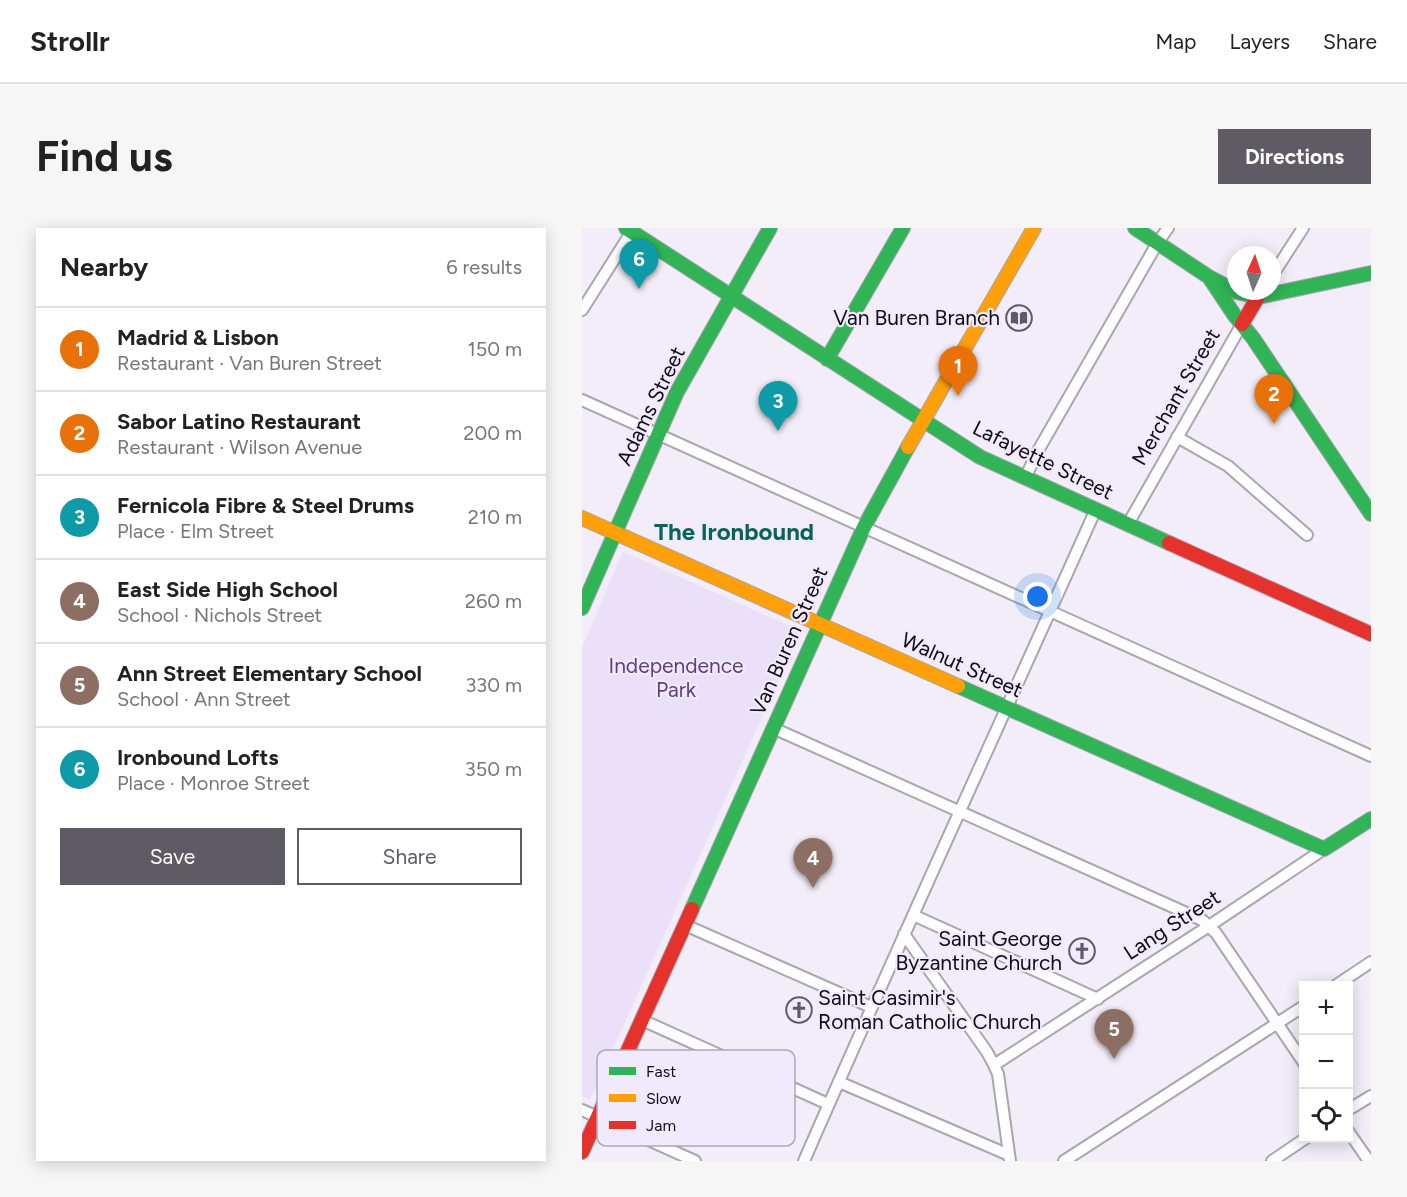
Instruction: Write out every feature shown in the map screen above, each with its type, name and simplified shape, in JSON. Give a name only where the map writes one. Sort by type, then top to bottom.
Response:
[{"type":"street","name":"Adams Street","points":[[582,608],[677,392],[770,228]]},
{"type":"street","points":[[827,359],[903,228]]},
{"type":"street","name":"Van Buren Street","points":[[628,1050],[864,527],[1034,228]]},
{"type":"street","points":[[1135,228],[1227,287]]},
{"type":"street","points":[[1025,478],[1039,448],[1168,228]]},
{"type":"street","points":[[1281,262],[1303,228]]},
{"type":"street","name":"Lafayette Street","points":[[631,229],[980,457],[1371,633]]},
{"type":"street","points":[[582,310],[631,229]]},
{"type":"street","points":[[1281,290],[1371,273]]},
{"type":"street","points":[[1209,277],[1253,338],[1371,514]]},
{"type":"street","name":"Merchant Street","points":[[1128,524],[1256,300]]},
{"type":"street","points":[[582,400],[1371,756]]},
{"type":"street","points":[[1177,437],[1228,466],[1307,535]]},
{"type":"street","points":[[804,1161],[1096,509]]},
{"type":"street","name":"Walnut Street","points":[[582,518],[1324,849]]},
{"type":"street","points":[[773,728],[1202,920],[1216,933],[1299,1056]]},
{"type":"street","name":"Lang Street","points":[[994,1065],[1371,819]]},
{"type":"street","points":[[913,915],[1098,999]]},
{"type":"street","points":[[685,925],[871,1007]]},
{"type":"street","points":[[904,934],[994,1065],[998,1074],[1009,1158]]},
{"type":"street","points":[[1342,981],[1371,962]]},
{"type":"street","points":[[1064,1161],[1299,1009]]},
{"type":"street","points":[[642,1020],[708,1050]]},
{"type":"street","points":[[839,1082],[1009,1158]]},
{"type":"street","points":[[795,1089],[828,1104]]},
{"type":"street","points":[[1353,1107],[1371,1096]]},
{"type":"street","points":[[582,1110],[597,1117]]},
{"type":"street","name":"Van Buren Street","points":[[582,1152],[597,1119]]},
{"type":"street","points":[[1353,1138],[1369,1161]]},
{"type":"street","points":[[1272,1161],[1299,1143]]},
{"type":"street","points":[[662,1146],[695,1161]]},
{"type":"green space","name":"Independence Park","points":[[622,553],[799,630],[800,633],[612,1050],[597,1050],[597,1084],[590,1100],[582,1096],[582,648]]},
{"type":"traffic: fast","points":[[626,228],[980,457],[1169,543]]},
{"type":"traffic: fast","points":[[582,608],[677,392],[770,228]]},
{"type":"traffic: fast","points":[[827,359],[903,228]]},
{"type":"traffic: fast","points":[[1135,228],[1209,277],[1237,292],[1258,297],[1371,273]]},
{"type":"traffic: fast","points":[[1209,277],[1253,338],[1371,514]]},
{"type":"traffic: fast","points":[[692,909],[864,527],[908,447]]},
{"type":"traffic: fast","points":[[958,686],[1324,849],[1371,819]]},
{"type":"traffic: slow","points":[[908,447],[1034,228]]},
{"type":"traffic: slow","points":[[582,518],[958,686]]},
{"type":"traffic: jam","points":[[1242,324],[1256,300]]},
{"type":"traffic: jam","points":[[1169,543],[1371,634]]},
{"type":"traffic: jam","points":[[628,1050],[692,909]]},
{"type":"traffic: jam","points":[[582,1152],[597,1119]]},
{"type":"place","name":"Ironbound Lofts","points":[[639,289]]},
{"type":"place","name":"Van Buren Branch","points":[[1019,318]]},
{"type":"place","name":"Madrid & Lisbon","points":[[958,396]]},
{"type":"place","name":"Sabor Latino Restaurant","points":[[1274,424]]},
{"type":"place","name":"Fernicola Fibre & Steel Drums","points":[[778,431]]},
{"type":"place","name":"East Side High School","points":[[813,888]]},
{"type":"place","name":"Saint George Byzantine Church","points":[[1082,951]]},
{"type":"place","name":"Saint Casimir's Roman Catholic Church","points":[[799,1010]]},
{"type":"place","name":"Ann Street Elementary School","points":[[1114,1059]]},
{"type":"district","name":"The Ironbound","points":[[734,532]]}]
